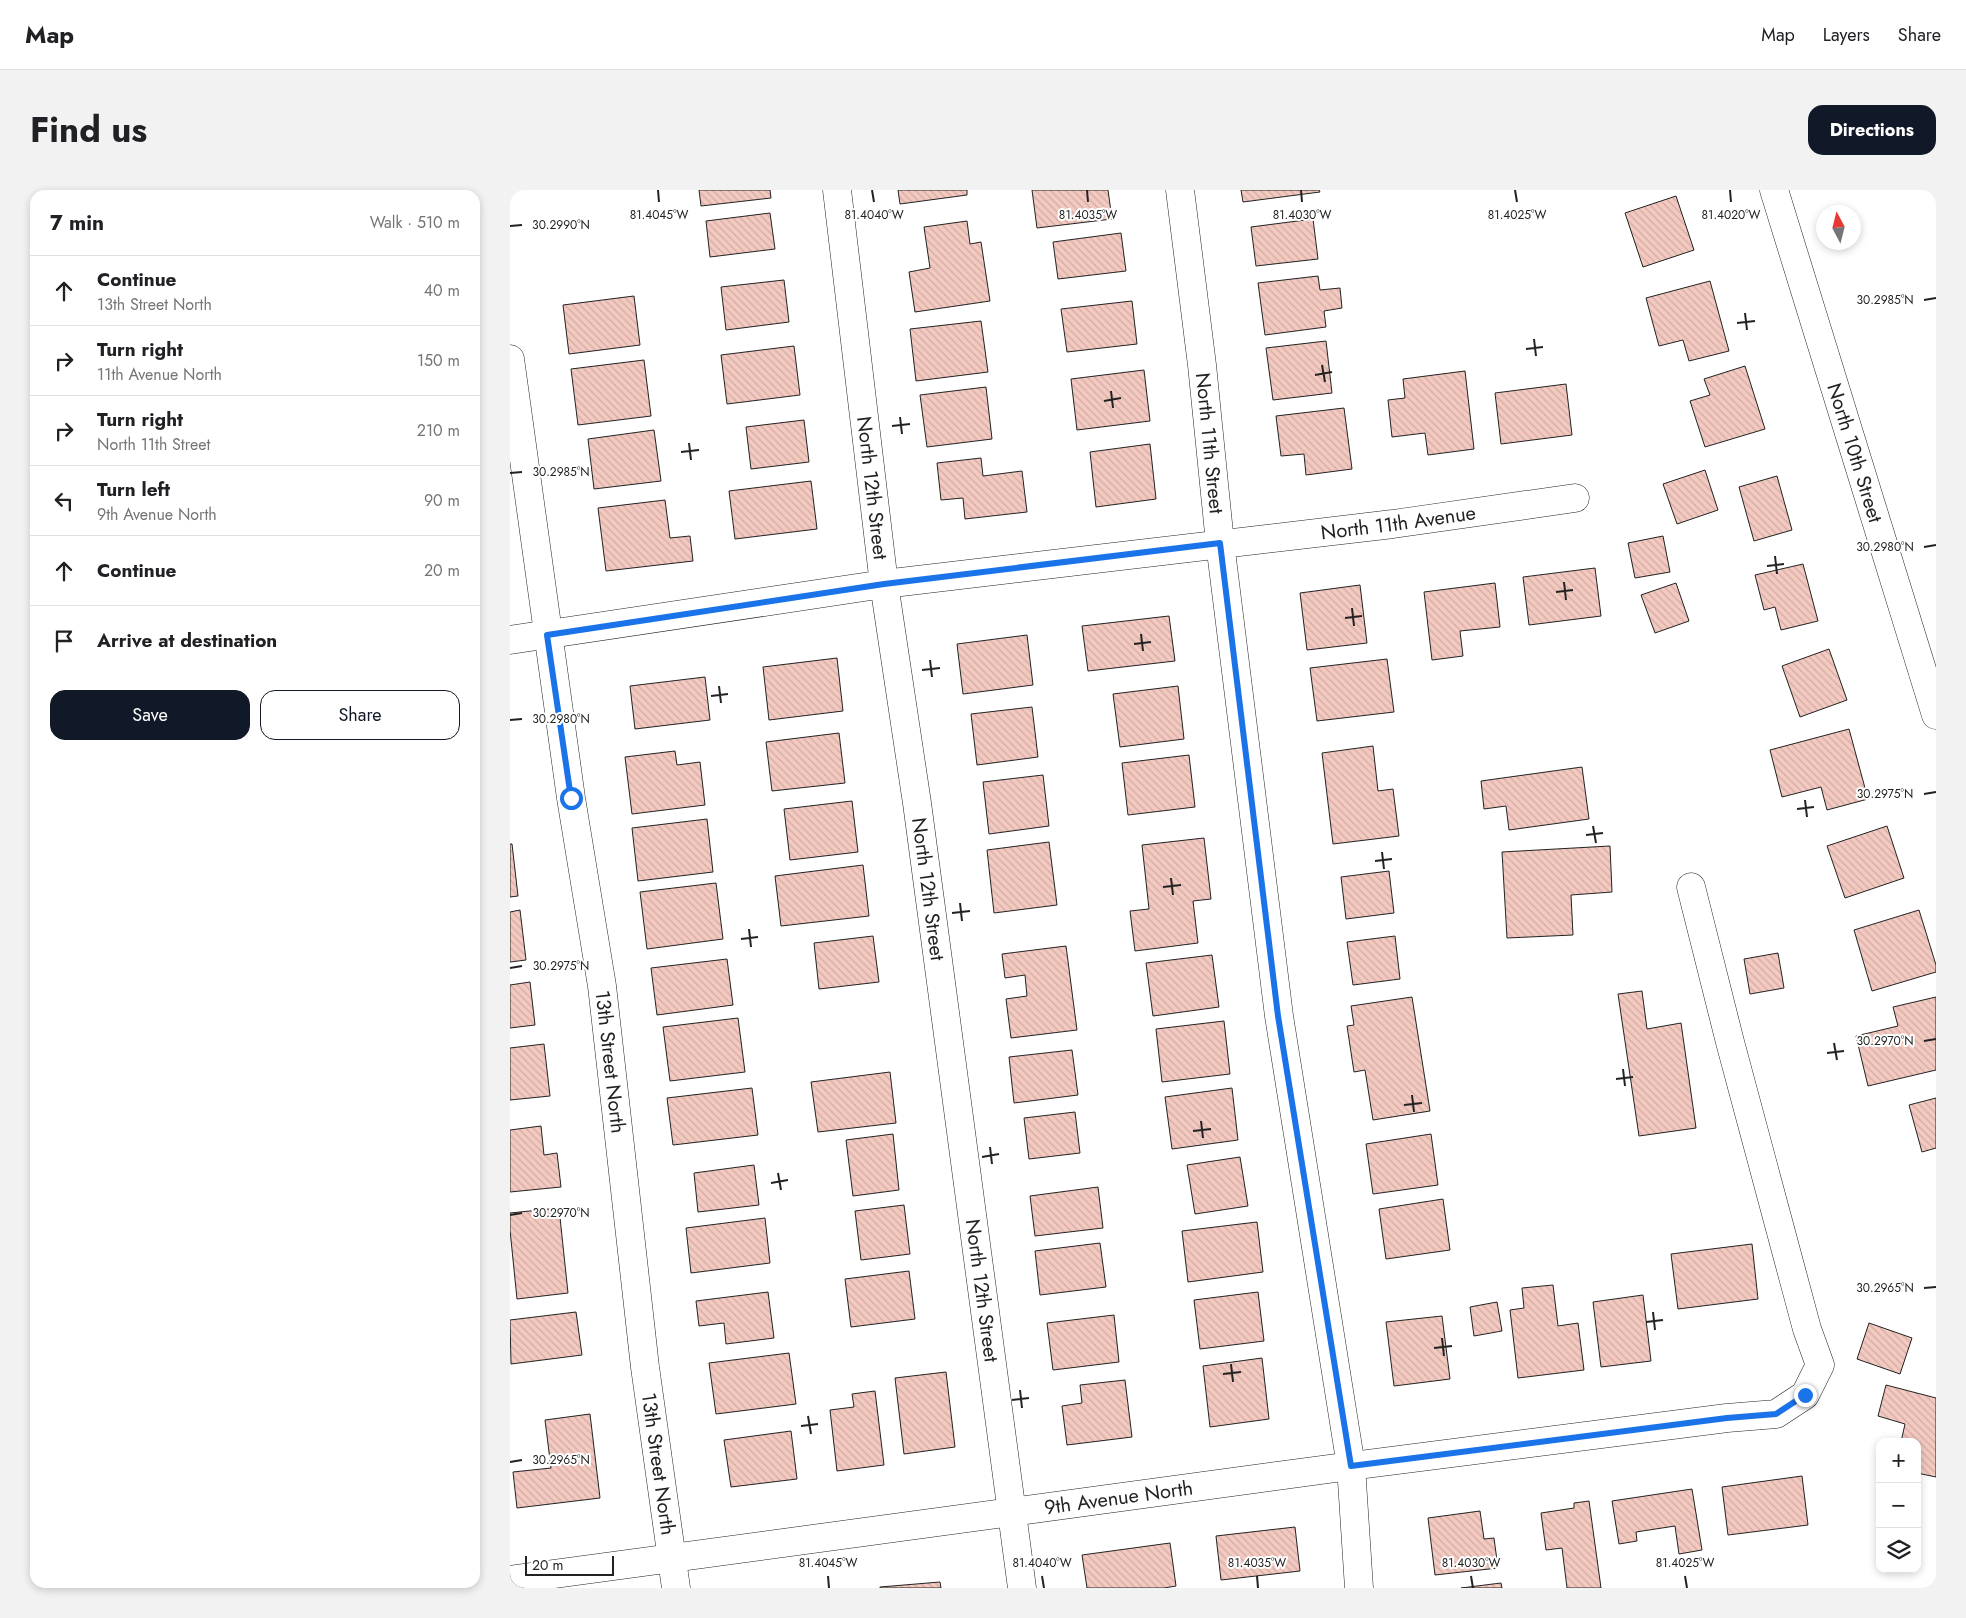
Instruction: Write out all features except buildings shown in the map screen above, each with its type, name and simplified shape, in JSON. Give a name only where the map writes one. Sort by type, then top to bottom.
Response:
[{"type":"street","name":"North 12th Street","points":[[837,190],[884,584],[918,812],[1022,1588]]},
{"type":"street","name":"North 11th Street","points":[[1180,190],[1202,365],[1220,543],[1278,1016],[1351,1466],[1359,1588]]},
{"type":"street","name":"North 10th Street","points":[[1774,190],[1936,715]]},
{"type":"street","name":"13th Street North","points":[[510,359],[547,635],[571,798],[602,986],[644,1367],[676,1588]]},
{"type":"street","name":"North 11th Avenue","points":[[510,640],[884,584],[1392,524],[1575,498]]},
{"type":"street","name":"9th Avenue North","points":[[510,1580],[590,1579],[671,1558],[1351,1466],[1727,1418],[1776,1414],[1805,1395],[1820,1365],[1807,1328],[1730,1042],[1691,887]]},
{"type":"route","points":[[571,798],[547,635],[884,584],[1220,543],[1278,1016],[1351,1466],[1727,1418],[1776,1414],[1805,1395]]}]
